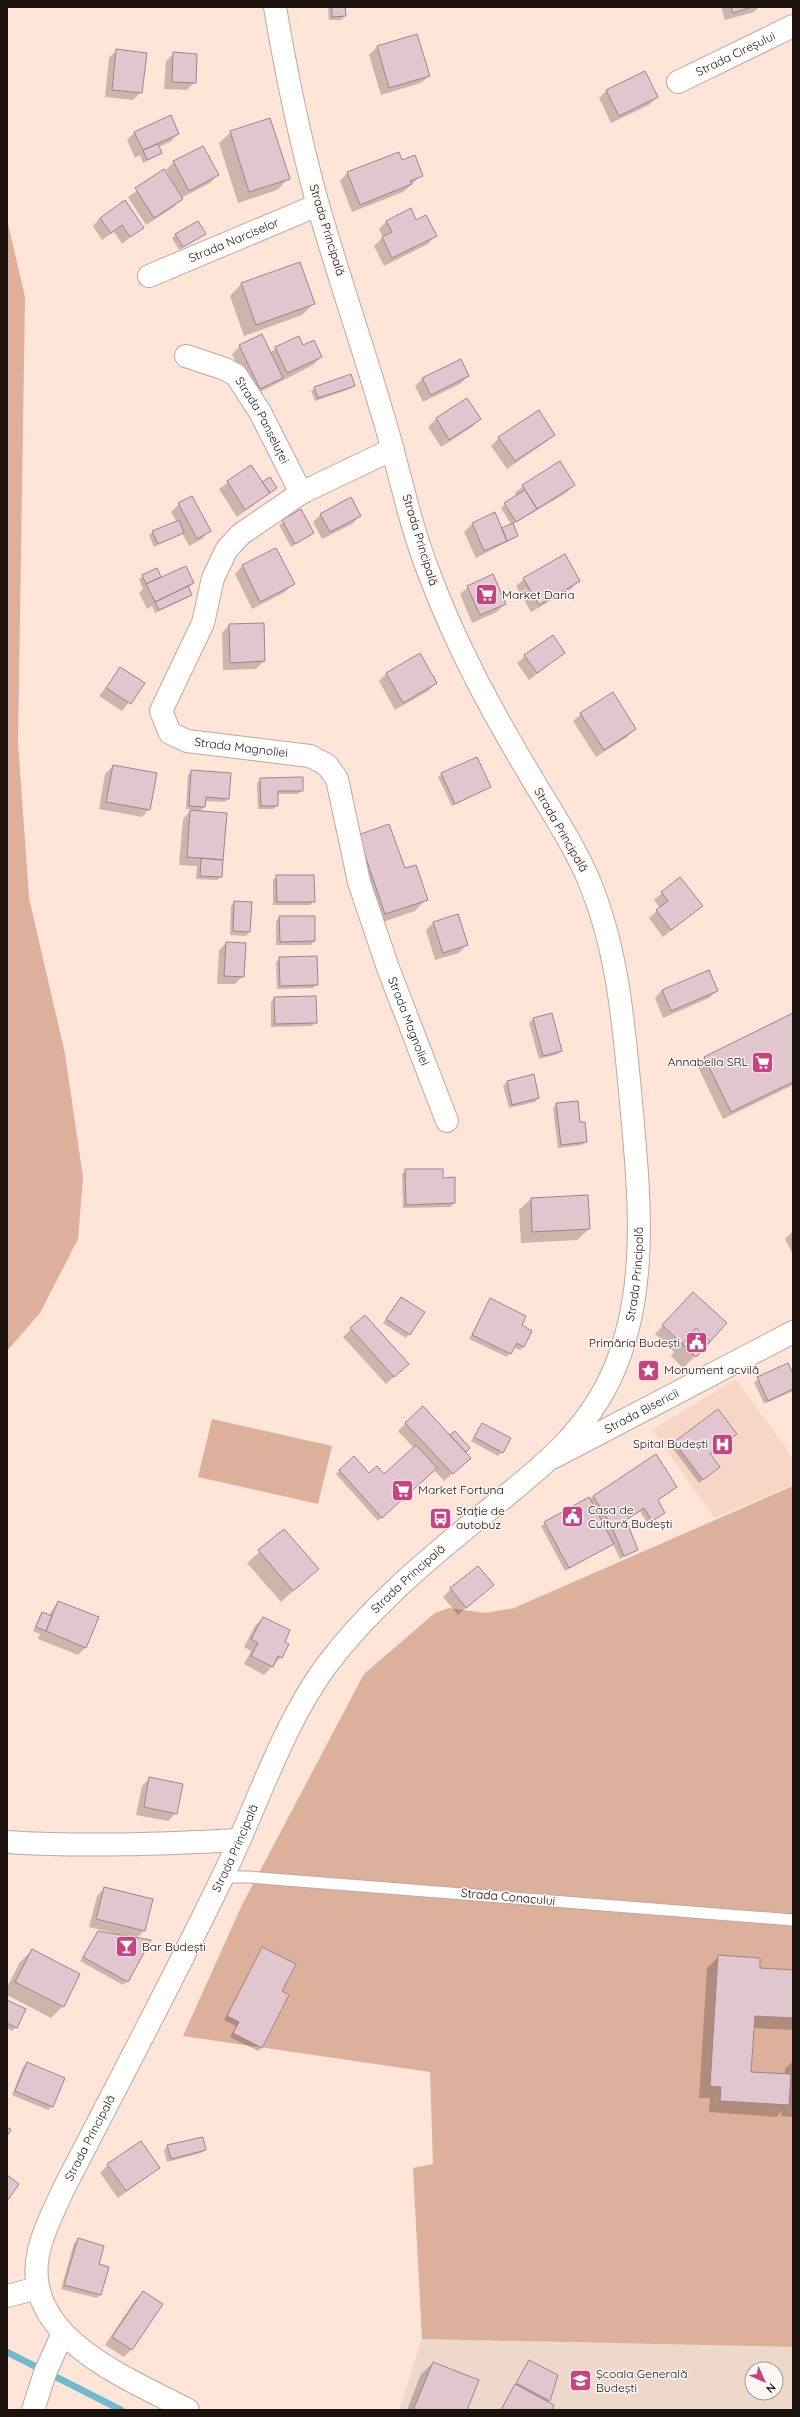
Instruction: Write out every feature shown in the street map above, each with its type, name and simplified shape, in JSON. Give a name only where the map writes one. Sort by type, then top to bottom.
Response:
[{"type":"main road","name":"Strada Principală","points":[[188,2410],[84,2354],[63,2333],[47,2310],[38,2288],[37,2262],[44,2232],[63,2190],[223,1877],[295,1717],[322,1672],[347,1640],[414,1574],[554,1456],[585,1420],[602,1394],[616,1367],[628,1331],[635,1296],[638,1261],[634,1141],[620,990],[603,920],[585,871],[567,837],[487,702],[463,656],[424,563],[393,449],[318,205],[287,77],[275,7]]},
{"type":"main road","name":"Strada Cireșului","points":[[678,82],[753,48],[793,26]]},
{"type":"main road","name":"Strada Narciselor","points":[[149,276],[318,205]]},
{"type":"main road","name":"Strada Panseluței","points":[[186,356],[226,369],[236,375],[260,412],[302,493]]},
{"type":"main road","name":"Strada Magnoliei","points":[[393,449],[302,493],[241,534],[227,549],[213,578],[203,623],[161,711],[170,733],[187,741],[310,756],[328,765],[337,779],[359,882],[388,968],[447,1121]]},
{"type":"main road","name":"Strada Bisericii","points":[[554,1456],[793,1332]]},
{"type":"main road","points":[[7,1842],[44,1844],[165,1844],[240,1840]]},
{"type":"main road","points":[[7,2296],[38,2288]]},
{"type":"main road","points":[[33,2410],[48,2366],[63,2333]]},
{"type":"lane","name":"Strada Conacului","points":[[223,1877],[248,1877],[793,1920]]},
{"type":"shaded area","points":[[7,220],[25,297],[18,742],[29,898],[65,1054],[83,1177],[78,1239],[40,1313],[7,1351]]},
{"type":"shaded area","name":"Spital Budești","points":[[735,1379],[793,1458],[793,1485],[714,1518],[653,1430]]},
{"type":"shaded area","points":[[212,1419],[332,1446],[318,1504],[198,1477]]},
{"type":"shaded area","points":[[793,1486],[793,2347],[422,2339],[413,2168],[433,2164],[430,2072],[183,2036],[242,1905],[364,1674],[435,1613],[449,1608],[485,1613],[514,1608]]},
{"type":"shaded area","name":"Școala Generală Budești","points":[[422,2339],[793,2347],[793,2410],[399,2410]]},
{"type":"building","points":[[332,7],[345,7],[346,16],[332,17]]},
{"type":"building","points":[[731,7],[752,7],[733,13]]},
{"type":"building","points":[[417,34],[430,76],[389,88],[377,46]]},
{"type":"building","points":[[116,49],[147,53],[142,93],[112,90]]},
{"type":"building","points":[[173,52],[197,54],[196,83],[172,82]]},
{"type":"building","points":[[645,71],[658,97],[619,116],[606,90]]},
{"type":"building","points":[[171,115],[179,134],[143,150],[134,132]]},
{"type":"building","points":[[270,118],[290,179],[249,192],[230,131]]},
{"type":"building","points":[[158,144],[162,153],[147,160],[143,150]]},
{"type":"building","points":[[203,146],[219,175],[189,191],[173,161]]},
{"type":"building","points":[[399,152],[402,160],[415,155],[423,176],[410,181],[412,184],[360,205],[347,172]]},
{"type":"building","points":[[164,169],[183,199],[154,218],[135,188]]},
{"type":"building","points":[[125,200],[144,228],[130,237],[122,225],[111,233],[100,218]]},
{"type":"building","points":[[411,208],[416,220],[426,215],[437,236],[392,258],[382,237],[392,232],[386,221]]},
{"type":"building","points":[[198,221],[206,234],[183,247],[175,234]]},
{"type":"building","points":[[300,262],[315,304],[256,325],[241,283]]},
{"type":"building","points":[[262,334],[283,378],[260,389],[239,345]]},
{"type":"building","points":[[299,336],[303,345],[314,340],[322,357],[287,373],[275,347]]},
{"type":"building","points":[[461,359],[469,376],[431,395],[422,378]]},
{"type":"building","points":[[351,374],[355,386],[318,398],[314,387]]},
{"type":"building","points":[[467,398],[481,419],[449,440],[436,418]]},
{"type":"building","points":[[539,410],[555,435],[515,461],[498,437]]},
{"type":"building","points":[[560,461],[575,485],[537,509],[522,485]]},
{"type":"building","points":[[251,465],[270,493],[245,510],[227,481]]},
{"type":"building","points":[[270,477],[277,488],[270,493],[262,482]]},
{"type":"building","points":[[525,490],[537,509],[516,522],[504,503]]},
{"type":"building","points":[[192,496],[211,531],[197,539],[178,503]]},
{"type":"building","points":[[351,497],[361,516],[330,532],[320,514]]},
{"type":"building","points":[[301,509],[314,533],[295,544],[282,520]]},
{"type":"building","points":[[495,512],[507,541],[484,551],[472,523]]},
{"type":"building","points":[[179,520],[184,533],[158,544],[152,531]]},
{"type":"building","points":[[513,523],[518,536],[507,541],[502,528]]},
{"type":"building","points":[[276,548],[295,584],[260,602],[242,565]]},
{"type":"building","points":[[565,554],[580,581],[539,605],[523,578]]},
{"type":"building","points":[[186,566],[194,583],[155,602],[146,584]]},
{"type":"building","points":[[157,568],[161,577],[146,584],[142,575]]},
{"type":"building","name":"Market Daria","points":[[493,574],[506,604],[480,615],[467,586]]},
{"type":"building","points":[[188,586],[192,595],[159,610],[155,602]]},
{"type":"building","points":[[264,623],[265,661],[230,663],[229,624]]},
{"type":"building","points":[[553,635],[565,653],[537,673],[524,655]]},
{"type":"building","points":[[420,653],[437,683],[403,703],[386,673]]},
{"type":"building","points":[[120,667],[145,683],[131,704],[106,688]]},
{"type":"building","points":[[613,692],[636,729],[604,750],[580,713]]},
{"type":"building","points":[[477,757],[491,787],[455,804],[441,773]]},
{"type":"building","points":[[113,765],[157,773],[150,810],[106,802]]},
{"type":"building","points":[[191,770],[231,773],[229,799],[206,797],[205,807],[189,806]]},
{"type":"building","points":[[303,777],[303,791],[278,791],[278,806],[261,806],[260,778]]},
{"type":"building","points":[[190,810],[227,813],[223,860],[187,857]]},
{"type":"building","points":[[389,824],[405,868],[416,865],[428,900],[385,914],[358,835]]},
{"type":"building","points":[[201,858],[223,860],[222,877],[200,876]]},
{"type":"building","points":[[276,875],[314,875],[315,902],[277,902]]},
{"type":"building","points":[[680,877],[703,906],[671,930],[656,910],[668,901],[661,892]]},
{"type":"building","points":[[234,901],[252,902],[250,932],[233,931]]},
{"type":"building","points":[[458,914],[468,945],[443,953],[433,922]]},
{"type":"building","points":[[279,916],[315,916],[315,941],[280,942]]},
{"type":"building","points":[[226,942],[246,943],[244,977],[224,976]]},
{"type":"building","points":[[317,956],[318,985],[280,986],[279,957]]},
{"type":"building","points":[[709,970],[718,991],[671,1011],[662,990]]},
{"type":"building","points":[[316,996],[317,1023],[275,1024],[274,997]]},
{"type":"building","points":[[552,1013],[562,1051],[543,1056],[533,1018]]},
{"type":"building","points":[[793,1013],[793,1082],[731,1112],[704,1057]]},
{"type":"building","points":[[534,1074],[539,1098],[512,1105],[507,1081]]},
{"type":"building","points":[[578,1101],[580,1122],[585,1122],[587,1142],[561,1145],[556,1103]]},
{"type":"building","points":[[405,1169],[443,1169],[443,1178],[455,1177],[455,1203],[406,1205]]},
{"type":"building","points":[[588,1195],[590,1229],[532,1232],[531,1198]]},
{"type":"building","points":[[693,1292],[727,1323],[696,1357],[662,1325]]},
{"type":"building","points":[[401,1297],[425,1312],[410,1335],[386,1319]]},
{"type":"building","points":[[490,1298],[526,1316],[522,1325],[532,1331],[524,1347],[517,1343],[511,1354],[472,1335]]},
{"type":"building","points":[[365,1315],[409,1364],[394,1377],[350,1328]]},
{"type":"building","points":[[696,1328],[710,1341],[696,1357],[682,1344]]},
{"type":"building","points":[[788,1363],[793,1374],[793,1389],[768,1401],[757,1377]]},
{"type":"building","points":[[423,1406],[471,1458],[453,1474],[405,1423]]},
{"type":"building","points":[[718,1409],[737,1434],[710,1454],[720,1467],[703,1480],[674,1442]]},
{"type":"building","points":[[482,1423],[511,1438],[503,1453],[474,1437]]},
{"type":"building","points":[[455,1431],[470,1448],[466,1452],[450,1435]]},
{"type":"building","points":[[416,1445],[437,1468],[382,1518],[339,1470],[354,1456],[369,1473],[377,1466],[384,1474]]},
{"type":"building","points":[[656,1454],[677,1487],[658,1500],[665,1513],[652,1521],[644,1508],[626,1520],[638,1550],[624,1556],[610,1523],[593,1496]]},
{"type":"building","points":[[589,1497],[614,1544],[569,1568],[544,1522]]},
{"type":"building","points":[[284,1529],[319,1569],[293,1591],[258,1550]]},
{"type":"building","points":[[478,1566],[494,1585],[466,1608],[450,1588]]},
{"type":"building","points":[[58,1601],[99,1617],[86,1648],[46,1631]]},
{"type":"building","points":[[42,1612],[52,1616],[46,1631],[36,1627]]},
{"type":"building","points":[[263,1617],[290,1630],[285,1642],[289,1644],[282,1658],[278,1656],[273,1667],[251,1656],[258,1643],[251,1639]]},
{"type":"building","points":[[149,1777],[183,1784],[177,1814],[144,1807]]},
{"type":"building","points":[[104,1887],[153,1899],[145,1931],[96,1919]]},
{"type":"building","points":[[98,1931],[151,1940],[128,1982],[83,1957]]},
{"type":"building","points":[[262,1947],[296,1964],[282,1991],[289,1995],[262,2048],[233,2033],[239,2022],[227,2016]]},
{"type":"building","points":[[32,1949],[80,1974],[64,2007],[15,1982]]},
{"type":"building","points":[[718,1955],[760,1958],[760,1968],[793,1970],[793,2018],[755,2016],[751,2072],[791,2074],[789,2105],[720,2101],[721,2087],[710,2086]]},
{"type":"building","points":[[7,2000],[26,2009],[17,2028],[7,2023]]},
{"type":"building","points":[[27,2062],[65,2078],[53,2107],[15,2091]]},
{"type":"building","points":[[7,2127],[11,2130],[7,2136]]},
{"type":"building","points":[[203,2137],[206,2150],[171,2159],[167,2145]]},
{"type":"building","points":[[141,2141],[160,2168],[126,2191],[107,2164]]},
{"type":"building","points":[[7,2175],[19,2184],[7,2201]]},
{"type":"building","points":[[78,2238],[104,2246],[99,2264],[109,2267],[101,2295],[64,2285]]},
{"type":"building","points":[[143,2291],[163,2304],[132,2350],[112,2337]]},
{"type":"building","points":[[529,2360],[558,2375],[550,2401],[516,2383]]},
{"type":"building","points":[[433,2362],[479,2380],[467,2410],[413,2410]]},
{"type":"building","points":[[515,2384],[554,2405],[552,2410],[501,2410]]},
{"type":"waterway","points":[[7,2352],[121,2410]]},
{"type":"place","name":"Market Daria","points":[[487,595]]},
{"type":"place","name":"Annabella SRL","points":[[763,1062]]},
{"type":"place","name":"Primăria Budești","points":[[696,1343]]},
{"type":"place","name":"Monument acvilă","points":[[649,1370]]},
{"type":"place","name":"Spital Budești","points":[[723,1444]]},
{"type":"place","name":"Market Fortuna","points":[[403,1490]]},
{"type":"place","name":"Casa de Cultură Budești","points":[[573,1517]]},
{"type":"place","name":"Stație de autobuz","points":[[441,1518]]},
{"type":"place","name":"Bar Budești","points":[[126,1947]]},
{"type":"place","name":"Școala Generală Budești","points":[[580,2381]]}]
